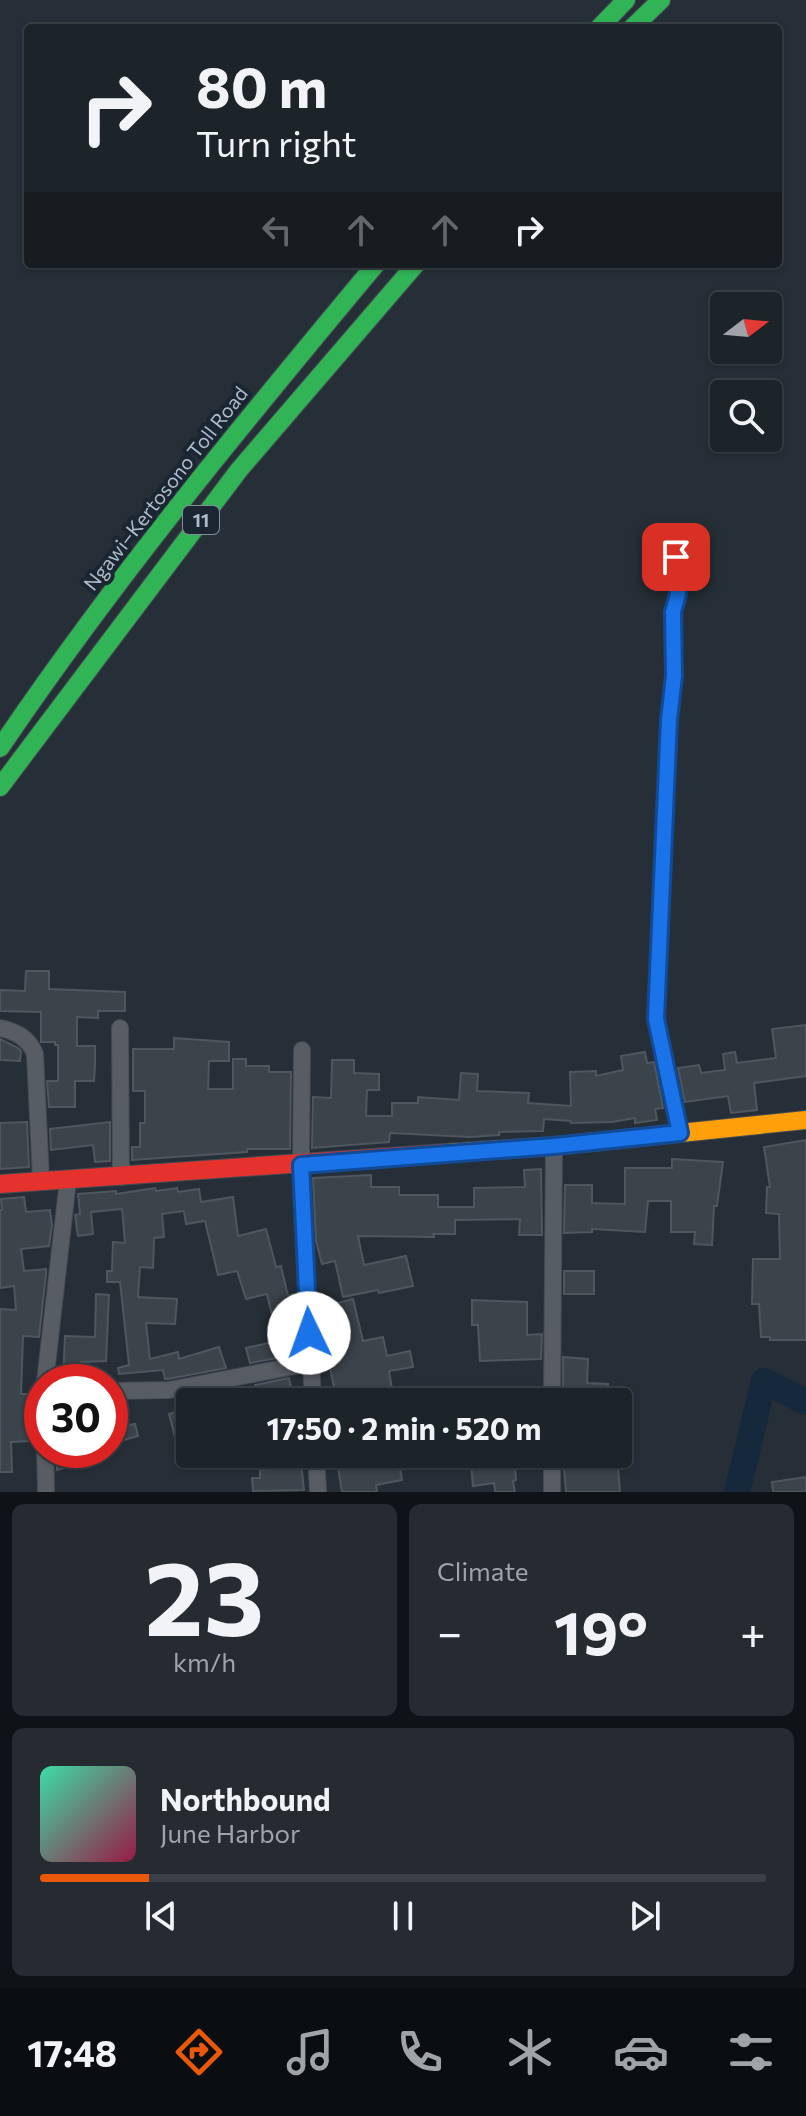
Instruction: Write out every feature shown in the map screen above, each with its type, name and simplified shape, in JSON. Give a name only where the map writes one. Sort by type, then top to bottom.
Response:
[{"type":"main road","points":[[603,24],[626,0]]},
{"type":"main road","points":[[636,24],[661,0]]},
{"type":"main road","name":"Ngawi–Kertosono Toll Road","points":[[0,748],[52,671],[199,477],[373,268]]},
{"type":"main road","name":"11","points":[[0,787],[239,470],[413,268]]},
{"type":"main road","points":[[0,1184],[554,1146],[806,1120]]},
{"type":"street","points":[[676,557],[678,594],[673,612],[674,676],[669,720],[656,1019],[680,1133]]},
{"type":"street","points":[[0,1028],[19,1034],[32,1046],[35,1054],[41,1180]]},
{"type":"street","points":[[120,1028],[121,1177]]},
{"type":"street","points":[[302,1050],[301,1165],[312,1388]]},
{"type":"street","points":[[552,1388],[554,1146]]},
{"type":"street","points":[[47,1364],[68,1180]]},
{"type":"street","points":[[128,1391],[169,1390],[310,1363]]},
{"type":"street","points":[[45,1468],[46,1489]]},
{"type":"street","points":[[317,1468],[318,1492]]},
{"type":"street","points":[[552,1468],[552,1492]]},
{"type":"building","points":[[26,971],[49,971],[49,989],[125,992],[125,1011],[98,1011],[98,1018],[77,1017],[77,1046],[95,1046],[95,1065],[94,1081],[75,1081],[75,1107],[49,1107],[47,1081],[58,1081],[58,1045],[55,1042],[41,1042],[41,1012],[0,1011],[0,990],[25,991]]},
{"type":"building","points":[[806,1025],[806,1076],[754,1083],[757,1110],[731,1113],[728,1096],[685,1102],[678,1068],[699,1065],[701,1073],[725,1070],[723,1054],[735,1052],[737,1063],[776,1058],[772,1029]]},
{"type":"building","points":[[174,1038],[229,1042],[229,1061],[209,1061],[208,1089],[233,1089],[233,1059],[246,1059],[246,1066],[269,1066],[269,1072],[291,1072],[290,1149],[247,1149],[247,1152],[132,1160],[132,1147],[140,1147],[140,1123],[145,1123],[145,1091],[133,1091],[133,1049],[174,1049]]},
{"type":"building","points":[[0,1039],[21,1051],[20,1061],[0,1060]]},
{"type":"building","points":[[645,1052],[647,1063],[654,1062],[663,1108],[655,1109],[657,1120],[635,1123],[635,1118],[571,1123],[544,1119],[543,1131],[499,1132],[499,1135],[470,1137],[390,1133],[389,1142],[312,1148],[313,1097],[331,1098],[332,1060],[354,1060],[354,1073],[379,1074],[379,1090],[367,1090],[366,1116],[392,1116],[392,1103],[418,1103],[418,1097],[459,1100],[461,1073],[478,1074],[477,1091],[529,1093],[528,1103],[571,1106],[570,1072],[596,1071],[596,1076],[623,1070],[621,1056]]},
{"type":"building","points":[[27,1122],[29,1167],[0,1169],[0,1123]]},
{"type":"building","points":[[110,1122],[110,1161],[95,1162],[93,1145],[51,1150],[50,1129]]},
{"type":"building","points":[[806,1140],[806,1340],[770,1340],[770,1337],[761,1337],[759,1304],[752,1304],[753,1259],[780,1259],[779,1214],[766,1213],[767,1187],[770,1187],[764,1147]]},
{"type":"building","points":[[672,1159],[723,1162],[717,1206],[714,1206],[712,1245],[694,1244],[695,1232],[671,1232],[671,1201],[648,1201],[645,1232],[592,1229],[592,1232],[564,1233],[565,1185],[592,1185],[592,1203],[625,1204],[625,1168],[672,1168]]},
{"type":"building","points":[[541,1169],[542,1235],[519,1235],[520,1219],[455,1220],[455,1234],[433,1234],[434,1237],[358,1236],[364,1265],[406,1256],[413,1286],[379,1293],[378,1290],[343,1297],[335,1261],[322,1264],[316,1241],[313,1178],[371,1175],[371,1187],[399,1187],[399,1195],[438,1195],[438,1207],[474,1207],[474,1188],[525,1187],[524,1170]]},
{"type":"building","points":[[177,1188],[178,1192],[199,1189],[201,1202],[233,1197],[238,1236],[266,1229],[276,1267],[281,1266],[288,1296],[293,1294],[298,1314],[273,1320],[267,1294],[246,1299],[237,1271],[218,1275],[205,1221],[186,1224],[184,1211],[162,1214],[164,1237],[154,1238],[153,1268],[140,1267],[138,1297],[177,1299],[175,1324],[146,1323],[150,1359],[178,1352],[179,1359],[219,1347],[226,1368],[168,1379],[165,1379],[163,1370],[128,1373],[120,1282],[107,1282],[107,1271],[112,1271],[113,1242],[125,1243],[122,1209],[91,1212],[93,1234],[78,1236],[75,1215],[80,1214],[78,1194],[116,1191],[116,1194]]},
{"type":"building","points":[[24,1197],[26,1212],[50,1210],[52,1225],[49,1246],[21,1249],[24,1271],[46,1269],[46,1274],[39,1337],[23,1336],[21,1394],[24,1394],[24,1441],[11,1442],[12,1472],[0,1472],[0,1309],[16,1310],[14,1286],[0,1288],[1,1199]]},
{"type":"building","points":[[564,1271],[594,1271],[594,1294],[564,1294]]},
{"type":"building","points":[[96,1294],[109,1295],[106,1361],[64,1364],[65,1336],[95,1337]]},
{"type":"building","points":[[353,1299],[363,1341],[383,1337],[387,1356],[410,1351],[413,1367],[389,1371],[392,1388],[334,1388],[322,1349],[326,1349],[319,1308]]},
{"type":"building","points":[[472,1300],[527,1302],[527,1335],[542,1334],[541,1359],[480,1361],[478,1325],[472,1325]]},
{"type":"building","points":[[290,1338],[294,1355],[250,1363],[246,1348]]},
{"type":"building","points":[[563,1357],[588,1359],[587,1383],[608,1384],[608,1388],[563,1388]]},
{"type":"building","points":[[289,1378],[291,1388],[256,1388],[255,1385]]},
{"type":"building","points":[[176,1412],[176,1441],[169,1414]]},
{"type":"building","points":[[135,1424],[138,1436],[128,1439],[128,1425]]},
{"type":"building","points":[[302,1468],[304,1490],[253,1491],[252,1478],[260,1478],[260,1470]]},
{"type":"building","points":[[338,1468],[400,1468],[402,1480],[376,1485],[377,1492],[342,1492]]},
{"type":"building","points":[[471,1468],[515,1468],[515,1492],[495,1492],[494,1483],[473,1486]]},
{"type":"building","points":[[564,1468],[618,1468],[620,1492],[566,1492]]},
{"type":"building","points":[[806,1477],[806,1492],[773,1492],[772,1482]]},
{"type":"waterway","points":[[737,1492],[764,1381],[806,1402]]},
{"type":"traffic: fast","points":[[603,24],[626,0]]},
{"type":"traffic: fast","points":[[636,24],[661,0]]},
{"type":"traffic: fast","points":[[0,748],[135,562],[373,268]]},
{"type":"traffic: fast","points":[[0,787],[239,470],[413,268]]},
{"type":"traffic: slow","points":[[447,1153],[554,1146],[806,1120]]},
{"type":"traffic: jam","points":[[0,1184],[447,1153]]},
{"type":"route","points":[[309,1333],[301,1165],[680,1133],[656,1019],[669,720],[674,676],[673,612],[678,594],[676,557]]}]
